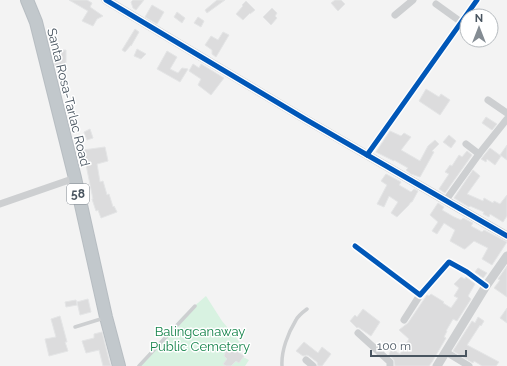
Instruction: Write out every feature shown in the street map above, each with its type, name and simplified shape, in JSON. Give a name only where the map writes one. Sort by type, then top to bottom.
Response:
[{"type":"highway","name":"Santa Rosa-Tarlac Road","points":[[27,0],[36,22],[119,366]]},
{"type":"street","points":[[106,0],[367,155],[507,236]]},
{"type":"street","points":[[395,15],[413,0]]},
{"type":"street","points":[[436,4],[459,21]]},
{"type":"street","points":[[367,155],[459,25]]},
{"type":"street","points":[[488,100],[507,113]]},
{"type":"street","points":[[446,200],[479,154],[507,119]]},
{"type":"street","points":[[466,144],[479,154]]},
{"type":"street","points":[[0,204],[74,178]]},
{"type":"street","points":[[355,246],[420,295]]},
{"type":"street","points":[[437,366],[486,286],[507,256]]},
{"type":"street","points":[[404,320],[420,295],[449,262],[467,272],[486,286]]},
{"type":"street","points":[[358,334],[390,362],[390,366]]},
{"type":"street","points":[[446,352],[470,366]]},
{"type":"street","points":[[306,360],[313,366]]},
{"type":"lane","points":[[139,366],[195,306]]},
{"type":"lane","points":[[282,366],[282,358],[292,328],[296,320],[307,309]]},
{"type":"lane","points":[[75,327],[106,317]]},
{"type":"green space","name":"Balingcanaway Public Cemetery","points":[[206,296],[222,321],[243,346],[241,353],[243,357],[249,360],[245,366],[137,366],[183,316]]},
{"type":"building","points":[[69,0],[87,0],[92,3],[90,7],[103,16],[97,19],[93,26],[82,21],[88,11]]},
{"type":"building","points":[[133,0],[144,0],[136,10],[133,8],[131,2]]},
{"type":"building","points":[[217,0],[225,0],[207,13],[205,10]]},
{"type":"building","points":[[335,0],[341,0],[345,4],[338,11],[331,3]]},
{"type":"building","points":[[246,1],[255,10],[243,20],[236,14]]},
{"type":"building","points":[[152,5],[164,12],[157,24],[145,17]]},
{"type":"building","points":[[272,8],[277,13],[275,16],[277,18],[271,25],[263,17]]},
{"type":"building","points":[[177,12],[185,18],[182,23],[174,17]]},
{"type":"building","points":[[198,17],[204,21],[201,27],[194,23]]},
{"type":"building","points":[[135,29],[139,32],[131,46],[125,52],[122,50]]},
{"type":"building","points":[[223,32],[229,35],[216,57],[212,54],[212,50],[205,45],[211,36],[218,40]]},
{"type":"building","points":[[137,49],[146,54],[141,59],[134,56]]},
{"type":"building","points":[[53,50],[66,50],[66,66],[55,66]]},
{"type":"building","points":[[167,51],[177,57],[170,69],[178,73],[182,68],[188,69],[180,82],[157,69]]},
{"type":"building","points":[[193,64],[199,68],[201,64],[224,78],[211,95],[198,85],[201,79],[189,71]]},
{"type":"building","points":[[426,89],[439,97],[441,94],[450,100],[440,115],[419,101]]},
{"type":"building","points":[[486,117],[497,124],[492,130],[482,123]]},
{"type":"building","points":[[90,129],[93,138],[87,140],[84,132]]},
{"type":"building","points":[[390,131],[401,136],[404,133],[411,137],[401,150],[420,161],[428,146],[435,140],[439,144],[432,151],[434,152],[420,177],[411,174],[406,170],[408,168],[394,160],[376,152]]},
{"type":"building","points":[[449,135],[456,141],[451,148],[443,142]]},
{"type":"building","points":[[507,145],[507,160],[500,155]]},
{"type":"building","points":[[105,147],[108,161],[97,164],[100,182],[103,181],[107,195],[109,194],[113,207],[114,206],[117,212],[101,218],[98,210],[96,211],[92,199],[83,150]]},
{"type":"building","points":[[490,148],[501,156],[495,165],[487,159],[486,162],[481,159]]},
{"type":"building","points":[[467,151],[472,155],[445,193],[439,189],[449,174],[445,172],[450,165],[452,166],[459,155],[462,157]]},
{"type":"building","points":[[473,170],[480,176],[467,194],[483,201],[484,198],[493,203],[494,201],[500,204],[507,195],[507,216],[503,222],[490,214],[489,217],[483,214],[484,212],[470,206],[469,207],[454,198]]},
{"type":"building","points":[[386,174],[401,182],[399,185],[411,192],[414,189],[418,191],[412,202],[397,217],[391,213],[398,202],[389,196],[384,207],[377,204],[387,185],[381,181]]},
{"type":"building","points":[[438,203],[444,207],[442,210],[454,217],[461,220],[463,218],[473,223],[471,226],[482,232],[484,230],[507,242],[492,265],[482,259],[488,248],[474,241],[464,249],[450,241],[455,230],[444,223],[437,234],[432,231],[438,222],[430,215]]},
{"type":"building","points":[[507,266],[507,297],[494,288]]},
{"type":"building","points":[[478,268],[487,273],[483,278],[475,272]]},
{"type":"building","points":[[461,277],[465,279],[466,277],[475,284],[468,296],[471,299],[457,321],[453,319],[446,331],[444,337],[446,338],[432,362],[429,366],[395,366],[394,360],[389,354],[392,349],[400,354],[409,339],[399,330],[408,323],[427,295],[429,296],[431,294],[451,308],[458,298],[454,296],[459,288],[454,284]]},
{"type":"building","points":[[88,299],[91,312],[80,315],[77,302]]},
{"type":"building","points":[[76,300],[77,305],[66,307],[65,302]]},
{"type":"building","points":[[507,308],[507,323],[500,318]]},
{"type":"building","points":[[363,309],[380,322],[371,336],[358,327],[357,328],[350,321],[355,315],[357,317]]},
{"type":"building","points":[[60,316],[68,351],[49,356],[45,339],[56,337],[51,319]]},
{"type":"building","points":[[478,317],[484,321],[467,345],[499,362],[496,366],[482,366],[474,361],[473,363],[453,351],[472,321],[475,323]]},
{"type":"building","points":[[102,332],[111,366],[103,366],[99,350],[86,353],[82,341],[94,338],[94,334]]},
{"type":"building","points":[[304,342],[318,353],[322,347],[331,354],[322,366],[318,366],[317,362],[309,356],[303,356],[296,351]]},
{"type":"building","points":[[228,345],[244,356],[239,363],[236,361],[231,366],[226,366],[223,364],[227,359],[224,356]]},
{"type":"cycle path","points":[[106,0],[305,119],[507,236]]},
{"type":"cycle path","points":[[367,155],[477,0]]},
{"type":"cycle path","points":[[355,246],[420,295],[449,262],[467,272],[486,286]]}]
